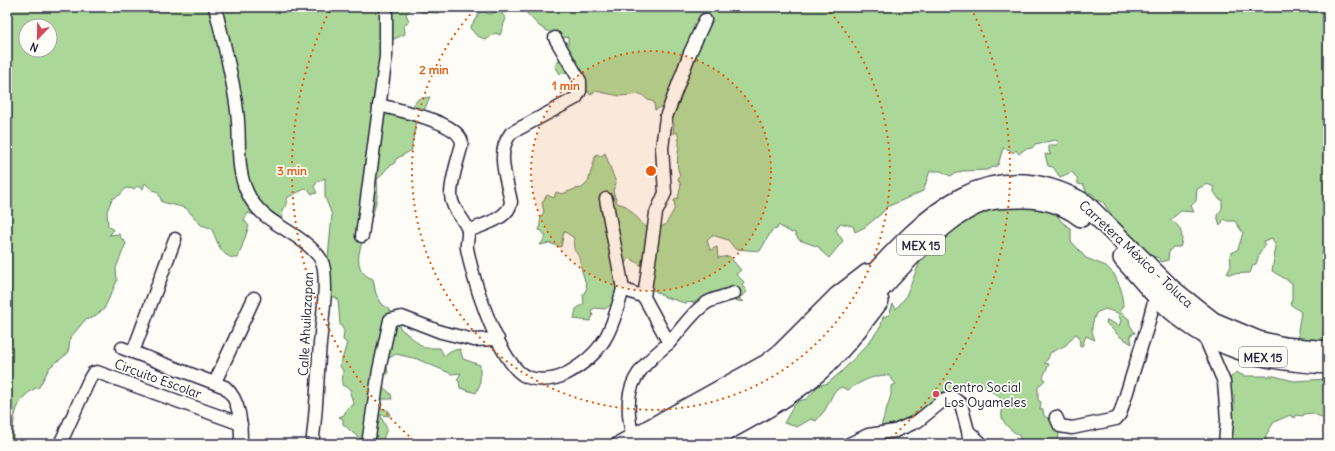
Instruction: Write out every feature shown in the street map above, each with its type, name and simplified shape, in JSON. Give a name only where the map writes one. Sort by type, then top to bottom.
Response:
[{"type":"main road","name":"Carretera México - Toluca","points":[[633,442],[788,361],[803,349],[891,255],[942,209],[967,194],[993,186],[1011,183],[1028,183],[1045,186],[1068,194],[1085,204],[1172,290],[1213,322],[1258,340],[1284,347],[1328,351]]},
{"type":"main road","name":"Carretera México - Toluca","points":[[674,444],[779,387],[796,375],[814,360],[837,337],[893,272],[957,214],[984,202],[1012,198],[1032,197],[1062,206],[1077,214],[1099,234],[1156,294],[1203,333],[1252,354],[1275,360],[1328,364]]},
{"type":"street","name":"Calle Ahuilazapan","points":[[215,7],[234,88],[238,113],[241,175],[247,192],[260,213],[306,243],[319,257],[324,267],[325,300],[312,444]]},
{"type":"street","points":[[362,236],[386,56],[386,7]]},
{"type":"street","points":[[669,342],[644,297],[656,213],[665,193],[662,148],[666,117],[690,52],[705,20]]},
{"type":"street","points":[[468,231],[504,215],[510,208],[511,202],[502,151],[505,141],[511,133],[576,98],[580,91],[580,81],[555,38]]},
{"type":"street","points":[[379,105],[439,122],[455,131],[460,137],[462,144],[451,194],[452,203],[468,231],[467,247],[476,285],[498,339],[507,357],[522,374],[538,379],[558,378],[581,366],[599,349],[610,329],[623,289],[606,199]]},
{"type":"street","points":[[175,239],[127,350],[225,387],[233,394],[241,424],[241,444]]},
{"type":"street","points":[[704,444],[746,421],[811,379],[849,342],[915,252]]},
{"type":"street","points":[[623,289],[644,297]]},
{"type":"street","points":[[633,442],[628,412],[630,393],[638,371],[648,360],[669,342],[707,302],[734,293]]},
{"type":"street","points":[[1056,417],[1060,426],[1067,429],[1116,419],[1120,414],[1156,294]]},
{"type":"street","points":[[215,382],[254,298]]},
{"type":"street","points":[[368,444],[379,370],[390,320],[402,318],[441,332],[474,340],[498,339]]},
{"type":"street","points":[[1203,333],[1224,382],[1227,420],[1225,444]]},
{"type":"street","name":"Circuito Escolar","points":[[60,444],[90,378],[93,373],[97,372],[241,424]]},
{"type":"street","points":[[849,444],[868,435],[895,431],[918,421],[945,400],[953,398],[961,404],[970,444]]},
{"type":"street","points":[[968,432],[982,444]]},
{"type":"green space","points":[[7,7],[440,7],[438,13],[422,12],[412,8],[406,14],[409,21],[404,26],[405,34],[387,42],[376,102],[410,110],[418,99],[430,97],[422,115],[415,124],[412,150],[396,159],[394,164],[388,167],[377,180],[377,193],[373,214],[363,240],[359,259],[360,267],[364,274],[373,279],[376,294],[382,304],[390,310],[401,329],[424,348],[440,348],[444,356],[450,351],[460,349],[463,359],[480,365],[480,384],[476,393],[460,388],[459,381],[457,380],[461,373],[452,374],[417,359],[396,354],[386,360],[388,374],[384,375],[381,385],[391,394],[392,399],[383,399],[381,408],[389,411],[390,416],[380,415],[387,429],[381,444],[362,444],[361,440],[343,424],[343,419],[339,417],[344,415],[347,408],[354,405],[350,393],[352,390],[342,385],[343,371],[340,366],[347,343],[343,340],[344,331],[340,324],[338,299],[332,296],[332,287],[319,282],[318,274],[322,273],[328,258],[332,215],[325,197],[325,178],[317,182],[314,187],[317,193],[312,194],[307,188],[288,197],[285,207],[282,209],[283,218],[273,226],[260,217],[248,213],[244,220],[249,226],[238,258],[227,256],[223,252],[211,228],[201,225],[186,208],[162,202],[158,192],[152,190],[145,183],[143,189],[137,186],[134,189],[126,188],[120,195],[112,199],[107,211],[108,226],[114,230],[109,235],[119,234],[126,243],[116,268],[117,281],[104,309],[92,318],[85,320],[70,338],[67,354],[50,367],[39,387],[31,391],[20,402],[13,425],[13,442],[11,444],[7,444]]},
{"type":"green space","points":[[498,7],[517,7],[514,10],[501,13],[506,18],[500,35],[495,33],[486,40],[476,35],[470,28],[481,10],[489,14],[502,10]]},
{"type":"green space","points":[[521,7],[1328,7],[1328,342],[1299,341],[1298,330],[1301,312],[1290,304],[1292,300],[1292,283],[1272,271],[1276,247],[1272,238],[1263,241],[1265,246],[1260,252],[1256,264],[1253,265],[1250,273],[1227,274],[1231,266],[1230,254],[1238,249],[1243,233],[1235,221],[1227,221],[1224,219],[1220,226],[1217,215],[1222,209],[1222,199],[1219,199],[1214,192],[1214,187],[1207,184],[1197,189],[1196,201],[1191,206],[1194,212],[1181,211],[1170,220],[1179,227],[1182,239],[1180,247],[1173,247],[1169,251],[1168,260],[1161,262],[1160,258],[1150,256],[1119,229],[1116,220],[1103,202],[1096,200],[1093,194],[1086,192],[1084,185],[1078,184],[1077,178],[1072,172],[1060,177],[1053,167],[1048,166],[1045,154],[1051,155],[1049,152],[1049,145],[1056,145],[1059,143],[1056,140],[1035,144],[1032,148],[1025,149],[1019,154],[1016,150],[1013,153],[1010,150],[1003,148],[998,165],[987,170],[962,171],[950,176],[941,171],[930,171],[923,191],[887,207],[865,227],[855,232],[853,226],[840,223],[836,230],[843,241],[829,258],[821,251],[819,247],[799,240],[794,232],[792,233],[778,225],[777,229],[772,230],[760,251],[735,249],[728,240],[712,235],[707,240],[710,250],[717,247],[718,258],[729,256],[741,270],[736,274],[744,282],[742,285],[747,292],[739,298],[743,302],[729,299],[685,303],[665,297],[652,289],[649,271],[630,258],[618,269],[618,299],[605,309],[595,308],[591,310],[593,316],[590,321],[574,319],[576,309],[584,303],[583,295],[587,288],[579,258],[574,250],[574,238],[564,231],[561,247],[549,243],[540,245],[546,237],[542,231],[539,230],[541,217],[544,212],[542,203],[547,195],[554,198],[556,192],[562,194],[582,188],[588,182],[596,154],[601,156],[605,153],[616,183],[613,191],[617,203],[626,206],[645,226],[652,230],[658,229],[666,224],[675,208],[674,200],[678,198],[681,185],[678,179],[680,175],[677,164],[679,137],[677,132],[673,134],[674,123],[661,107],[655,110],[654,102],[648,100],[641,94],[620,96],[595,91],[590,95],[585,86],[569,72],[560,74],[555,66],[560,59],[562,60],[568,45],[568,37],[560,38],[539,26]]},
{"type":"green space","points":[[1004,201],[1055,213],[1062,222],[1071,229],[1071,241],[1086,258],[1106,266],[1114,274],[1121,289],[1123,305],[1120,312],[1129,319],[1130,325],[1135,333],[1130,335],[1132,344],[1119,336],[1106,323],[1107,320],[1119,326],[1121,321],[1118,313],[1105,309],[1096,313],[1093,320],[1092,330],[1095,340],[1086,336],[1082,346],[1080,346],[1079,336],[1075,334],[1066,345],[1050,353],[1048,359],[1044,363],[1049,364],[1043,377],[1045,380],[1038,387],[1038,400],[1041,402],[1040,409],[1043,410],[1044,416],[1054,421],[1060,429],[1057,444],[1023,444],[1018,434],[1004,422],[1002,415],[1003,403],[1000,398],[978,382],[973,387],[967,379],[957,388],[949,402],[885,431],[881,426],[891,395],[891,386],[896,384],[888,375],[877,376],[857,384],[848,390],[841,387],[834,392],[825,410],[816,421],[811,419],[797,427],[784,423],[793,407],[799,401],[807,399],[818,386],[828,383],[867,345],[881,326],[883,317],[889,315],[893,304],[896,309],[905,298],[922,257],[932,250],[937,237],[979,213],[984,213]]},
{"type":"green space","points":[[1236,372],[1244,376],[1274,376],[1294,381],[1328,379],[1328,426],[1326,420],[1313,413],[1304,414],[1303,416],[1296,415],[1295,418],[1290,415],[1274,422],[1266,435],[1266,444],[1227,444],[1225,442],[1233,417],[1231,414],[1234,409],[1234,395],[1229,391],[1230,378]]},
{"type":"place","name":"Centro Social Los Oyameles","points":[[936,394]]}]
